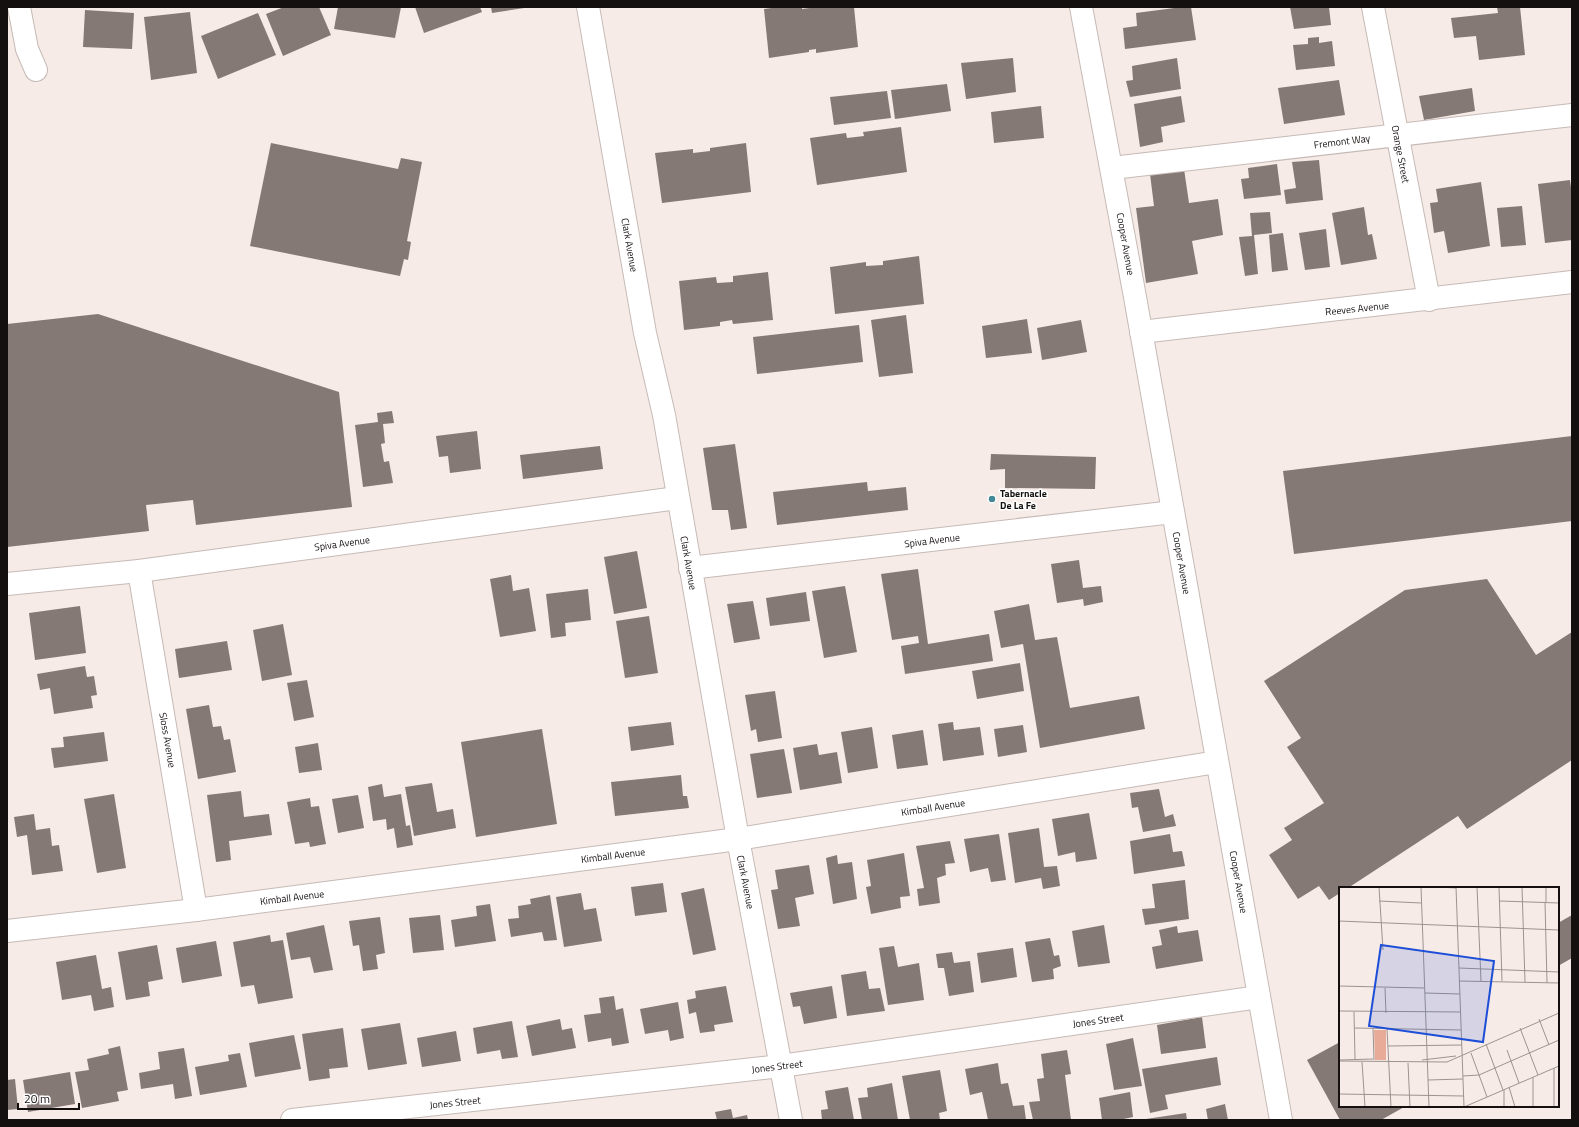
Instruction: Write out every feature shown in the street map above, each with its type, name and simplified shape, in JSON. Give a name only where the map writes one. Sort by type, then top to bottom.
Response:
[{"type":"street","points":[[19,7],[27,49],[36,70]]},
{"type":"street","name":"Clark Avenue","points":[[588,7],[645,333],[664,414],[677,498],[738,838],[791,1120]]},
{"type":"street","name":"Cooper Avenue","points":[[1081,7],[1112,168],[1281,1120]]},
{"type":"street","name":"Orange Street","points":[[1373,7],[1429,300]]},
{"type":"street","name":"Fremont Way","points":[[1112,168],[1572,115]]},
{"type":"street","name":"Reeves Avenue","points":[[1141,332],[1429,300],[1572,282]]},
{"type":"street","name":"Spiva Avenue","points":[[7,584],[139,571],[677,498]]},
{"type":"street","name":"Spiva Avenue","points":[[690,568],[1173,512]]},
{"type":"street","name":"Sloss Avenue","points":[[139,571],[196,910]]},
{"type":"street","name":"Kimball Avenue","points":[[7,931],[196,910],[738,838],[1217,762]]},
{"type":"street","name":"Jones Street","points":[[292,1120],[781,1066],[1259,997]]},
{"type":"building","points":[[284,7],[319,7],[331,35],[283,56],[266,14]]},
{"type":"building","points":[[338,7],[401,7],[395,38],[334,29]]},
{"type":"building","points":[[415,7],[480,7],[482,12],[424,33]]},
{"type":"building","points":[[491,7],[524,7],[524,8],[492,13]]},
{"type":"building","points":[[779,7],[802,7],[802,9],[817,7],[854,7],[858,47],[816,53],[816,49],[809,50],[809,52],[769,58],[764,9]]},
{"type":"building","points":[[1191,7],[1196,40],[1125,49],[1123,28],[1137,26],[1136,13]]},
{"type":"building","points":[[1290,7],[1329,7],[1331,25],[1294,29]]},
{"type":"building","points":[[1497,7],[1520,7],[1525,55],[1479,60],[1476,36],[1454,38],[1451,18],[1498,13]]},
{"type":"building","points":[[85,10],[134,13],[132,49],[83,47]]},
{"type":"building","points":[[190,12],[197,73],[151,80],[144,17]]},
{"type":"building","points":[[258,13],[276,55],[218,79],[201,36]]},
{"type":"building","points":[[1319,37],[1319,43],[1332,41],[1335,66],[1296,70],[1293,45],[1308,44],[1308,38]]},
{"type":"building","points":[[1013,58],[1016,92],[966,99],[961,63]]},
{"type":"building","points":[[1177,58],[1181,89],[1130,97],[1126,81],[1133,80],[1132,66]]},
{"type":"building","points":[[1339,80],[1345,115],[1284,124],[1278,88]]},
{"type":"building","points":[[947,84],[951,111],[895,119],[891,90]]},
{"type":"building","points":[[1472,88],[1475,111],[1424,120],[1419,96]]},
{"type":"building","points":[[887,91],[891,118],[834,125],[830,97]]},
{"type":"building","points":[[1181,96],[1185,122],[1161,127],[1163,142],[1140,147],[1134,104]]},
{"type":"building","points":[[1041,106],[1044,138],[994,143],[991,112]]},
{"type":"building","points":[[901,127],[907,172],[817,185],[810,138],[846,133],[847,138],[864,136],[863,132]]},
{"type":"building","points":[[271,143],[398,169],[401,158],[422,162],[407,241],[411,242],[408,260],[404,259],[400,276],[250,246]]},
{"type":"building","points":[[746,143],[751,192],[662,203],[655,153],[693,149],[693,153],[710,151],[710,148]]},
{"type":"building","points":[[1319,160],[1323,200],[1286,204],[1284,190],[1296,188],[1292,162]]},
{"type":"building","points":[[1277,164],[1281,195],[1244,199],[1241,179],[1249,178],[1248,168]]},
{"type":"building","points":[[1184,169],[1189,203],[1218,199],[1223,235],[1192,241],[1198,274],[1146,283],[1136,208],[1154,206],[1150,174]]},
{"type":"building","points":[[1570,180],[1572,195],[1572,240],[1545,243],[1538,184]]},
{"type":"building","points":[[1481,182],[1490,246],[1448,253],[1444,231],[1434,233],[1430,203],[1438,202],[1436,189]]},
{"type":"building","points":[[1522,206],[1526,245],[1501,247],[1497,208]]},
{"type":"building","points":[[1364,207],[1368,235],[1372,234],[1377,259],[1341,265],[1332,213]]},
{"type":"building","points":[[1270,212],[1272,233],[1254,235],[1258,274],[1245,276],[1239,237],[1252,236],[1250,213]]},
{"type":"building","points":[[1326,229],[1330,267],[1305,270],[1299,233]]},
{"type":"building","points":[[1283,233],[1288,270],[1272,272],[1269,235]]},
{"type":"building","points":[[919,256],[924,304],[835,314],[830,267],[866,262],[866,266],[883,265],[883,261]]},
{"type":"building","points":[[768,272],[773,320],[733,324],[732,320],[720,322],[720,326],[684,330],[679,281],[716,277],[717,283],[733,282],[733,276]]},
{"type":"building","points":[[98,314],[339,392],[352,507],[196,525],[193,500],[146,505],[149,531],[7,547],[7,324]]},
{"type":"building","points":[[906,315],[913,373],[879,377],[871,320]]},
{"type":"building","points":[[1027,319],[1032,353],[986,358],[982,326]]},
{"type":"building","points":[[1081,320],[1087,352],[1042,360],[1037,328]]},
{"type":"building","points":[[859,325],[863,362],[757,374],[753,337]]},
{"type":"building","points":[[392,411],[394,423],[383,424],[385,443],[381,444],[384,462],[389,461],[393,483],[363,487],[355,425],[378,422],[377,413]]},
{"type":"building","points":[[477,431],[481,469],[450,473],[448,456],[439,457],[436,436]]},
{"type":"building","points":[[1572,436],[1572,521],[1294,554],[1283,471]]},
{"type":"building","points":[[735,444],[747,528],[731,530],[728,510],[712,510],[703,448]]},
{"type":"building","points":[[600,446],[603,469],[523,479],[520,455]]},
{"type":"building","points":[[991,454],[1096,457],[1095,489],[1005,488],[1005,469],[990,470]]},
{"type":"building","points":[[867,482],[868,491],[906,487],[908,510],[777,525],[773,492]]},
{"type":"building","points":[[637,551],[647,608],[614,614],[604,557]]},
{"type":"building","points":[[1079,560],[1083,588],[1101,586],[1103,602],[1084,606],[1083,599],[1057,603],[1051,564]]},
{"type":"building","points":[[918,569],[928,644],[989,634],[993,661],[905,674],[901,646],[919,643],[918,636],[892,640],[881,574]]},
{"type":"building","points":[[511,575],[513,591],[529,588],[536,631],[500,637],[490,579]]},
{"type":"building","points":[[1487,579],[1536,655],[1572,632],[1572,760],[1467,829],[1458,816],[1350,887],[1339,887],[1339,894],[1329,900],[1319,886],[1298,899],[1269,855],[1292,840],[1284,828],[1324,803],[1287,747],[1301,738],[1264,681],[1405,590]]},
{"type":"building","points":[[845,586],[857,652],[824,658],[812,591]]},
{"type":"building","points":[[588,589],[591,620],[565,623],[566,636],[551,638],[546,594]]},
{"type":"building","points":[[806,592],[810,621],[770,626],[766,598]]},
{"type":"building","points":[[753,601],[760,639],[734,643],[727,604]]},
{"type":"building","points":[[1029,604],[1035,640],[1057,637],[1070,708],[1139,696],[1145,729],[1040,748],[1023,644],[1001,648],[994,611]]},
{"type":"building","points":[[80,606],[86,653],[35,660],[29,613]]},
{"type":"building","points":[[649,616],[658,673],[625,678],[616,621]]},
{"type":"building","points":[[283,624],[292,675],[262,681],[253,630]]},
{"type":"building","points":[[227,641],[232,670],[179,678],[175,649]]},
{"type":"building","points":[[1020,663],[1024,691],[977,699],[972,671]]},
{"type":"building","points":[[85,666],[87,677],[94,676],[97,695],[91,696],[93,708],[54,714],[50,688],[40,690],[37,674]]},
{"type":"building","points":[[307,680],[314,717],[294,721],[287,683]]},
{"type":"building","points":[[775,691],[782,738],[758,742],[756,729],[751,731],[745,695]]},
{"type":"building","points":[[209,705],[213,727],[221,726],[224,740],[230,739],[236,772],[198,779],[186,709]]},
{"type":"building","points":[[671,722],[674,745],[631,751],[628,727]]},
{"type":"building","points":[[953,722],[954,730],[980,727],[984,755],[943,761],[938,724]]},
{"type":"building","points":[[1023,725],[1027,752],[998,757],[994,729]]},
{"type":"building","points":[[872,727],[878,768],[848,773],[841,732]]},
{"type":"building","points":[[542,729],[557,824],[476,837],[461,742]]},
{"type":"building","points":[[923,730],[928,765],[897,769],[892,735]]},
{"type":"building","points":[[104,732],[108,761],[54,768],[51,748],[64,747],[63,737]]},
{"type":"building","points":[[318,743],[322,770],[299,773],[295,747]]},
{"type":"building","points":[[817,744],[819,755],[837,752],[842,783],[800,790],[793,748]]},
{"type":"building","points":[[784,749],[792,793],[757,798],[750,754]]},
{"type":"building","points":[[681,775],[683,796],[687,796],[689,808],[615,816],[611,782]]},
{"type":"building","points":[[432,783],[437,812],[453,809],[456,828],[414,836],[405,787]]},
{"type":"building","points":[[382,784],[384,797],[401,794],[406,826],[410,825],[413,845],[397,848],[394,828],[387,830],[386,819],[373,821],[368,787]]},
{"type":"building","points":[[1159,789],[1165,817],[1173,814],[1176,826],[1143,832],[1138,807],[1132,808],[1130,793]]},
{"type":"building","points":[[241,791],[244,817],[269,814],[272,835],[229,841],[231,860],[216,862],[207,795]]},
{"type":"building","points":[[114,794],[126,868],[97,873],[84,799]]},
{"type":"building","points":[[358,795],[364,828],[338,833],[332,799]]},
{"type":"building","points":[[310,798],[311,807],[319,806],[326,844],[310,847],[309,842],[295,844],[287,802]]},
{"type":"building","points":[[1089,813],[1097,859],[1076,862],[1075,852],[1058,856],[1052,819]]},
{"type":"building","points":[[34,814],[36,830],[50,828],[52,846],[59,845],[63,871],[32,875],[27,835],[17,837],[14,817]]},
{"type":"building","points":[[1039,828],[1044,867],[1057,866],[1060,886],[1043,889],[1041,878],[1015,883],[1008,833]]},
{"type":"building","points":[[999,834],[1006,880],[991,882],[988,868],[970,872],[964,839]]},
{"type":"building","points":[[1170,834],[1173,852],[1182,851],[1185,866],[1134,874],[1130,841]]},
{"type":"building","points":[[950,841],[955,863],[945,864],[946,875],[937,878],[940,903],[919,906],[917,889],[924,888],[916,846]]},
{"type":"building","points":[[904,853],[910,896],[900,897],[901,908],[871,914],[866,887],[871,886],[867,860]]},
{"type":"building","points":[[837,855],[838,864],[852,862],[857,899],[833,904],[826,858]]},
{"type":"building","points":[[809,865],[814,894],[795,898],[800,926],[778,929],[771,890],[778,889],[775,870]]},
{"type":"building","points":[[1185,880],[1189,919],[1145,925],[1142,909],[1155,908],[1152,884]]},
{"type":"building","points":[[663,883],[667,912],[635,916],[631,887]]},
{"type":"building","points":[[704,888],[716,950],[693,955],[681,893]]},
{"type":"building","points":[[581,893],[584,910],[596,908],[602,941],[564,947],[556,897]]},
{"type":"building","points":[[550,895],[557,940],[544,941],[542,932],[511,937],[508,919],[519,918],[518,906],[531,904],[530,899]]},
{"type":"building","points":[[490,904],[496,941],[455,947],[451,920],[477,916],[476,906]]},
{"type":"building","points":[[440,915],[444,950],[413,953],[409,918]]},
{"type":"building","points":[[1572,915],[1572,958],[1559,965],[1559,922]]},
{"type":"building","points":[[380,917],[385,953],[376,955],[378,969],[363,971],[359,945],[353,946],[349,921]]},
{"type":"building","points":[[324,925],[333,970],[314,973],[310,957],[291,960],[286,933]]},
{"type":"building","points":[[1104,925],[1110,963],[1078,967],[1072,931]]},
{"type":"building","points":[[1177,926],[1178,933],[1198,930],[1203,961],[1156,969],[1152,947],[1162,945],[1159,930]]},
{"type":"building","points":[[270,935],[271,942],[283,940],[293,998],[258,1004],[254,985],[241,987],[233,942]]},
{"type":"building","points":[[1050,938],[1054,956],[1059,955],[1061,966],[1053,969],[1054,979],[1032,982],[1025,942]]},
{"type":"building","points":[[216,941],[222,976],[182,983],[176,948]]},
{"type":"building","points":[[157,945],[163,979],[148,982],[150,996],[126,1000],[118,952]]},
{"type":"building","points":[[894,946],[898,967],[919,963],[924,1000],[888,1005],[879,948]]},
{"type":"building","points":[[1013,948],[1017,977],[981,983],[977,953]]},
{"type":"building","points":[[952,952],[954,963],[970,961],[974,992],[949,996],[944,968],[938,968],[936,954]]},
{"type":"building","points":[[96,955],[102,989],[111,987],[114,1007],[94,1011],[91,995],[62,1000],[56,962]]},
{"type":"building","points":[[866,971],[869,989],[880,988],[885,1011],[847,1016],[841,975]]},
{"type":"building","points":[[726,986],[733,1022],[714,1025],[715,1031],[700,1033],[696,1012],[689,1014],[687,1000],[696,998],[695,991]]},
{"type":"building","points":[[832,986],[837,1018],[804,1024],[800,1006],[793,1007],[790,993]]},
{"type":"building","points":[[614,996],[616,1010],[623,1008],[629,1043],[612,1046],[611,1038],[588,1042],[584,1015],[601,1013],[599,998]]},
{"type":"building","points":[[678,1002],[684,1038],[670,1041],[668,1030],[645,1034],[640,1009]]},
{"type":"building","points":[[1202,1017],[1206,1048],[1161,1054],[1157,1025]]},
{"type":"building","points":[[560,1019],[562,1030],[572,1028],[576,1048],[532,1056],[526,1026]]},
{"type":"building","points":[[512,1021],[518,1057],[502,1059],[500,1050],[477,1054],[473,1028]]},
{"type":"building","points":[[400,1023],[407,1064],[368,1070],[361,1029]]},
{"type":"building","points":[[343,1028],[348,1067],[329,1069],[330,1078],[309,1081],[302,1034]]},
{"type":"building","points":[[456,1031],[461,1061],[422,1067],[417,1038]]},
{"type":"building","points":[[294,1035],[301,1069],[255,1077],[249,1043]]},
{"type":"building","points":[[1133,1038],[1142,1086],[1114,1090],[1106,1044]]},
{"type":"building","points":[[1339,1043],[1339,1107],[1404,1107],[1381,1120],[1340,1120],[1307,1060]]},
{"type":"building","points":[[120,1046],[128,1090],[117,1092],[119,1101],[82,1108],[75,1072],[89,1070],[87,1059],[109,1054],[108,1049]]},
{"type":"building","points":[[184,1048],[192,1096],[175,1099],[173,1084],[141,1089],[139,1073],[160,1069],[158,1052]]},
{"type":"building","points":[[1067,1050],[1071,1074],[1065,1075],[1071,1120],[1033,1120],[1029,1102],[1040,1101],[1037,1079],[1044,1078],[1041,1054]]},
{"type":"building","points":[[240,1053],[247,1087],[200,1095],[195,1067],[229,1061],[228,1055]]},
{"type":"building","points":[[1217,1057],[1221,1085],[1165,1095],[1168,1109],[1150,1113],[1142,1069]]},
{"type":"building","points":[[998,1063],[1001,1084],[1008,1083],[1013,1106],[1024,1105],[1026,1120],[988,1120],[982,1092],[970,1095],[965,1069]]},
{"type":"building","points":[[940,1070],[947,1111],[939,1113],[940,1120],[910,1120],[902,1076]]},
{"type":"building","points":[[70,1072],[75,1104],[28,1112],[23,1080]]},
{"type":"building","points":[[15,1079],[18,1109],[7,1110],[7,1080]]},
{"type":"building","points":[[892,1083],[898,1120],[862,1120],[858,1098],[868,1097],[867,1088]]},
{"type":"building","points":[[848,1087],[854,1120],[822,1120],[821,1110],[828,1109],[825,1091]]},
{"type":"building","points":[[1130,1092],[1133,1117],[1119,1120],[1102,1120],[1099,1098]]},
{"type":"building","points":[[1225,1104],[1228,1120],[1208,1120],[1206,1109]]},
{"type":"building","points":[[731,1109],[733,1118],[747,1115],[748,1120],[717,1120],[715,1112]]},
{"type":"building","points":[[1186,1113],[1187,1120],[1146,1119]]},
{"type":"place","name":"Tabernacle De La Fe","points":[[992,499]]}]
